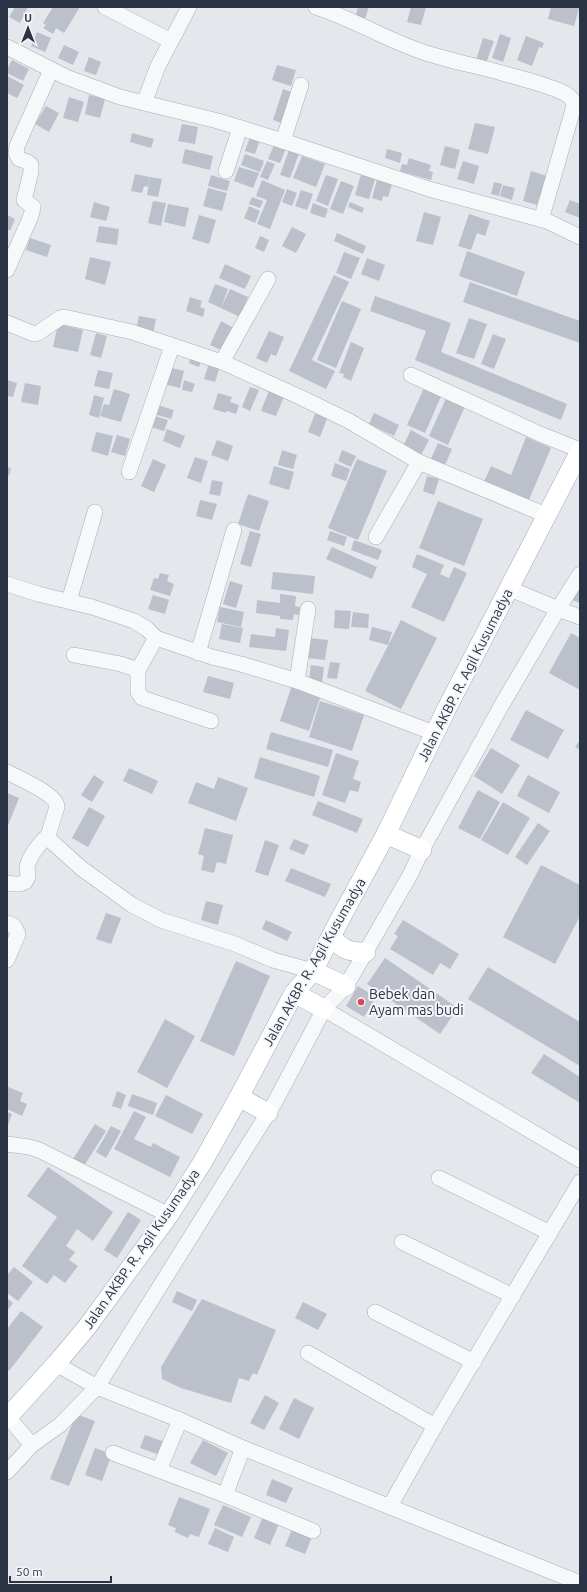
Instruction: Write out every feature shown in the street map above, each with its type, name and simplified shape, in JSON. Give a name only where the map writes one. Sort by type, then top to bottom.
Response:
[{"type":"main road","name":"Jalan AKBP. R. Agil Kusumadya","points":[[7,1417],[56,1364],[92,1321],[170,1214],[202,1163],[294,993],[313,970],[386,834],[424,757],[434,733],[580,451]]},
{"type":"main road","points":[[386,834],[422,850]]},
{"type":"main road","points":[[331,937],[343,949],[351,952],[366,952]]},
{"type":"main road","points":[[313,970],[346,986]]},
{"type":"main road","points":[[294,993],[324,1009]]},
{"type":"main road","points":[[239,1097],[268,1113]]},
{"type":"street","points":[[105,7],[171,40]]},
{"type":"street","points":[[144,103],[158,66],[189,7]]},
{"type":"street","points":[[316,7],[335,13],[425,53],[510,76],[567,94],[574,102],[574,106],[541,220]]},
{"type":"street","points":[[7,47],[51,70],[120,97],[240,128],[283,141],[429,189],[541,220],[580,237]]},
{"type":"street","points":[[7,270],[29,223],[33,209],[33,206],[24,200],[31,172],[31,165],[28,162],[19,159],[16,153],[17,146],[51,70]]},
{"type":"street","points":[[283,141],[302,85]]},
{"type":"street","points":[[226,172],[240,128]]},
{"type":"street","points":[[222,362],[268,279]]},
{"type":"street","points":[[7,323],[34,334],[38,334],[60,318],[64,317],[132,332],[222,362],[349,421],[419,462],[546,515]]},
{"type":"street","points":[[129,472],[172,346]]},
{"type":"street","points":[[411,375],[580,451]]},
{"type":"street","points":[[376,538],[419,462]]},
{"type":"street","points":[[69,601],[95,512]]},
{"type":"street","points":[[198,653],[234,530]]},
{"type":"street","points":[[7,1472],[32,1445],[60,1425],[97,1387],[268,1113],[324,1009],[346,986],[410,875],[422,850],[500,708],[580,574]]},
{"type":"street","points":[[7,584],[38,594],[92,607],[134,621],[147,629],[156,638],[198,653],[297,681],[434,733]]},
{"type":"street","points":[[508,588],[580,617]]},
{"type":"street","points":[[297,681],[308,609]]},
{"type":"street","points":[[156,638],[138,670],[138,692],[142,698],[211,721]]},
{"type":"street","points":[[74,655],[120,664],[138,670]]},
{"type":"street","points":[[7,772],[32,785],[55,801],[57,807],[48,836],[39,846],[27,866],[27,880],[23,883],[17,884],[7,883]]},
{"type":"street","points":[[48,836],[51,841],[66,855],[132,906],[161,920],[235,944],[273,960],[313,970]]},
{"type":"street","points":[[7,923],[14,926],[18,934],[7,960]]},
{"type":"street","points":[[324,1009],[580,1160]]},
{"type":"street","points":[[7,1144],[39,1150],[170,1214]]},
{"type":"street","points":[[440,1178],[550,1233]]},
{"type":"street","points":[[390,1506],[435,1426],[580,1182]]},
{"type":"street","points":[[402,1242],[513,1296]]},
{"type":"street","points":[[375,1312],[474,1362]]},
{"type":"street","points":[[308,1353],[435,1426]]},
{"type":"street","points":[[56,1364],[97,1387],[180,1420],[243,1448],[580,1583]]},
{"type":"street","points":[[7,1417],[32,1445]]},
{"type":"street","points":[[159,1470],[180,1420]]},
{"type":"street","points":[[225,1495],[243,1448]]},
{"type":"street","points":[[113,1453],[225,1495],[313,1531]]},
{"type":"building","points":[[15,7],[28,7],[20,23],[9,17]]},
{"type":"building","points":[[53,7],[80,7],[64,33],[56,28],[53,34],[43,28],[46,25],[43,23]]},
{"type":"building","points":[[358,7],[369,7],[364,22],[355,19]]},
{"type":"building","points":[[411,7],[426,7],[421,25],[407,22]]},
{"type":"building","points":[[551,7],[579,8],[574,26],[548,19]]},
{"type":"building","points":[[37,32],[51,38],[45,52],[31,46]]},
{"type":"building","points":[[500,34],[511,38],[503,62],[492,58]]},
{"type":"building","points":[[526,36],[544,43],[542,48],[539,47],[532,66],[517,60]]},
{"type":"building","points":[[483,38],[494,41],[486,63],[476,60]]},
{"type":"building","points":[[64,45],[79,52],[73,65],[58,58]]},
{"type":"building","points":[[89,57],[101,62],[96,75],[84,71]]},
{"type":"building","points":[[12,60],[29,69],[23,81],[7,73],[7,69]]},
{"type":"building","points":[[277,65],[296,70],[291,86],[272,80]]},
{"type":"building","points":[[7,76],[24,85],[17,98],[7,93]]},
{"type":"building","points":[[283,89],[294,93],[284,124],[273,120]]},
{"type":"building","points":[[89,95],[105,99],[100,118],[85,114]]},
{"type":"building","points":[[69,97],[84,102],[78,122],[63,118]]},
{"type":"building","points":[[46,106],[59,113],[49,132],[35,124]]},
{"type":"building","points":[[475,123],[495,127],[488,154],[468,149]]},
{"type":"building","points":[[182,124],[198,127],[195,144],[178,141]]},
{"type":"building","points":[[132,133],[154,139],[151,148],[130,142]]},
{"type":"building","points":[[251,134],[261,137],[255,154],[245,151]]},
{"type":"building","points":[[275,143],[286,148],[280,163],[268,159]]},
{"type":"building","points":[[445,146],[460,150],[455,169],[440,165]]},
{"type":"building","points":[[185,149],[213,156],[210,170],[182,163]]},
{"type":"building","points":[[387,149],[402,153],[400,163],[385,158]]},
{"type":"building","points":[[289,150],[299,154],[290,178],[280,175]]},
{"type":"building","points":[[245,154],[264,161],[260,172],[241,165]]},
{"type":"building","points":[[302,156],[325,164],[316,187],[293,178]]},
{"type":"building","points":[[409,158],[431,165],[429,171],[433,172],[431,180],[400,171],[402,164],[407,165]]},
{"type":"building","points":[[267,161],[275,164],[268,180],[260,177]]},
{"type":"building","points":[[463,161],[479,166],[474,184],[457,179]]},
{"type":"building","points":[[239,167],[259,173],[253,188],[234,181]]},
{"type":"building","points":[[362,171],[376,176],[369,199],[355,195]]},
{"type":"building","points":[[531,171],[550,177],[544,199],[539,198],[537,205],[523,201]]},
{"type":"building","points":[[135,174],[150,177],[148,187],[144,186],[142,193],[131,191]]},
{"type":"building","points":[[211,175],[230,181],[227,191],[208,186]]},
{"type":"building","points":[[326,175],[338,179],[328,206],[316,201]]},
{"type":"building","points":[[378,176],[393,181],[388,197],[383,196],[382,201],[372,198]]},
{"type":"building","points":[[150,177],[162,179],[158,197],[147,195]]},
{"type":"building","points":[[262,180],[285,190],[270,229],[257,224],[267,200],[256,196]]},
{"type":"building","points":[[341,181],[354,186],[343,214],[330,209]]},
{"type":"building","points":[[494,182],[502,184],[499,196],[491,194]]},
{"type":"building","points":[[503,185],[515,188],[512,200],[500,196]]},
{"type":"building","points":[[208,188],[227,193],[222,211],[203,206]]},
{"type":"building","points":[[287,189],[297,193],[292,206],[282,202]]},
{"type":"building","points":[[301,190],[313,194],[307,210],[295,206]]},
{"type":"building","points":[[252,197],[263,201],[260,208],[249,204]]},
{"type":"building","points":[[570,200],[580,204],[580,218],[565,212]]},
{"type":"building","points":[[153,201],[166,203],[161,226],[148,223]]},
{"type":"building","points":[[94,202],[110,207],[106,221],[90,217]]},
{"type":"building","points":[[350,202],[364,208],[362,213],[348,207]]},
{"type":"building","points":[[313,203],[328,209],[325,218],[310,213]]},
{"type":"building","points":[[168,204],[189,208],[185,227],[164,222]]},
{"type":"building","points":[[249,206],[260,211],[255,223],[244,218]]},
{"type":"building","points":[[424,212],[441,217],[433,245],[416,241]]},
{"type":"building","points":[[469,214],[490,221],[485,236],[477,233],[471,250],[458,246]]},
{"type":"building","points":[[7,215],[15,219],[10,231],[7,229]]},
{"type":"building","points":[[199,215],[216,220],[209,244],[192,239]]},
{"type":"building","points":[[99,226],[119,229],[117,245],[96,242]]},
{"type":"building","points":[[292,227],[306,234],[296,253],[282,246]]},
{"type":"building","points":[[337,233],[366,246],[363,254],[334,241]]},
{"type":"building","points":[[260,236],[269,240],[264,252],[255,248]]},
{"type":"building","points":[[30,238],[51,245],[47,257],[26,250]]},
{"type":"building","points":[[467,251],[525,272],[517,296],[459,276]]},
{"type":"building","points":[[344,252],[360,258],[351,279],[336,273]]},
{"type":"building","points":[[90,257],[111,262],[105,285],[85,279]]},
{"type":"building","points":[[367,258],[385,265],[379,281],[361,274]]},
{"type":"building","points":[[225,264],[251,276],[245,289],[219,278]]},
{"type":"building","points":[[334,275],[349,282],[312,360],[335,371],[326,389],[289,371]]},
{"type":"building","points":[[470,282],[580,321],[580,343],[463,302]]},
{"type":"building","points":[[215,284],[228,289],[221,308],[208,302]]},
{"type":"building","points":[[230,289],[248,297],[240,317],[221,308]]},
{"type":"building","points":[[375,296],[451,323],[441,352],[567,404],[561,420],[415,360],[426,331],[370,311]]},
{"type":"building","points":[[190,297],[202,301],[200,307],[205,309],[203,317],[186,311]]},
{"type":"building","points":[[342,301],[361,309],[336,368],[317,360]]},
{"type":"building","points":[[139,316],[156,319],[153,334],[136,330]]},
{"type":"building","points":[[469,318],[487,324],[474,359],[456,353]]},
{"type":"building","points":[[221,321],[234,328],[223,351],[210,345]]},
{"type":"building","points":[[58,324],[83,330],[78,352],[53,347]]},
{"type":"building","points":[[269,331],[284,337],[276,356],[271,354],[267,363],[256,358]]},
{"type":"building","points":[[96,333],[107,336],[101,358],[90,355]]},
{"type":"building","points":[[493,334],[506,339],[494,369],[481,364]]},
{"type":"building","points":[[351,342],[364,348],[351,381],[343,377],[344,374],[339,373]]},
{"type":"building","points":[[192,354],[202,358],[199,367],[189,363]]},
{"type":"building","points":[[209,363],[220,366],[215,382],[204,379]]},
{"type":"building","points":[[168,367],[184,371],[180,388],[163,384]]},
{"type":"building","points":[[98,370],[113,373],[109,389],[94,386]]},
{"type":"building","points":[[7,380],[17,383],[13,397],[7,396]]},
{"type":"building","points":[[184,380],[195,384],[192,392],[182,390]]},
{"type":"building","points":[[25,383],[41,386],[38,405],[21,402]]},
{"type":"building","points":[[425,386],[442,394],[425,433],[407,425]]},
{"type":"building","points":[[250,387],[259,390],[250,411],[242,407]]},
{"type":"building","points":[[270,388],[285,394],[276,416],[261,411]]},
{"type":"building","points":[[114,389],[130,394],[121,422],[100,416],[104,404],[109,405]]},
{"type":"building","points":[[218,393],[232,397],[230,402],[239,405],[236,414],[213,409]]},
{"type":"building","points":[[94,395],[104,398],[99,418],[89,415]]},
{"type":"building","points":[[447,396],[466,404],[448,445],[429,436]]},
{"type":"building","points":[[157,405],[174,410],[171,419],[154,414]]},
{"type":"building","points":[[316,411],[328,416],[320,437],[308,432]]},
{"type":"building","points":[[374,413],[399,425],[394,436],[369,424]]},
{"type":"building","points":[[152,415],[168,420],[164,431],[148,426]]},
{"type":"building","points":[[167,429],[185,436],[180,448],[163,441]]},
{"type":"building","points":[[411,430],[429,440],[421,455],[403,446]]},
{"type":"building","points":[[96,432],[113,436],[108,456],[91,451]]},
{"type":"building","points":[[117,435],[130,439],[125,456],[111,452]]},
{"type":"building","points":[[526,437],[551,448],[528,502],[484,482],[491,466],[511,475]]},
{"type":"building","points":[[217,440],[233,446],[228,461],[211,455]]},
{"type":"building","points":[[438,443],[452,449],[445,465],[431,459]]},
{"type":"building","points":[[282,450],[297,455],[293,469],[278,465]]},
{"type":"building","points":[[342,450],[356,456],[351,467],[338,461]]},
{"type":"building","points":[[195,457],[208,461],[201,483],[187,478]]},
{"type":"building","points":[[153,459],[166,465],[154,492],[141,486]]},
{"type":"building","points":[[357,459],[387,471],[358,540],[328,528]]},
{"type":"building","points":[[335,463],[350,469],[346,481],[331,476]]},
{"type":"building","points":[[274,466],[294,472],[289,490],[269,484]]},
{"type":"building","points":[[7,467],[11,468],[9,476],[7,475]]},
{"type":"building","points":[[427,476],[439,479],[434,495],[423,491]]},
{"type":"building","points":[[212,480],[223,482],[220,496],[209,494]]},
{"type":"building","points":[[248,494],[269,501],[259,531],[238,524]]},
{"type":"building","points":[[200,500],[217,504],[212,520],[196,516]]},
{"type":"building","points":[[438,501],[483,519],[464,566],[419,548]]},
{"type":"building","points":[[250,531],[261,534],[251,567],[240,564]]},
{"type":"building","points":[[330,531],[347,537],[344,546],[327,540]]},
{"type":"building","points":[[354,540],[382,550],[378,560],[351,550]]},
{"type":"building","points":[[332,547],[377,567],[372,579],[326,559]]},
{"type":"building","points":[[417,554],[444,565],[440,574],[449,578],[454,567],[467,573],[444,622],[411,607],[427,574],[412,567]]},
{"type":"building","points":[[273,572],[315,576],[313,594],[271,589]]},
{"type":"building","points":[[160,573],[169,575],[167,581],[174,584],[170,596],[150,590],[154,578],[158,579]]},
{"type":"building","points":[[230,581],[243,585],[236,608],[223,604]]},
{"type":"building","points":[[577,589],[580,590],[580,603],[572,600]]},
{"type":"building","points":[[280,594],[296,596],[295,606],[300,607],[299,615],[294,614],[293,620],[280,619],[280,616],[256,613],[257,600],[280,603]]},
{"type":"building","points":[[153,595],[169,600],[165,614],[148,609]]},
{"type":"building","points":[[220,607],[244,612],[241,627],[217,622]]},
{"type":"building","points":[[335,610],[351,611],[349,629],[334,628]]},
{"type":"building","points":[[353,612],[369,614],[368,628],[351,627]]},
{"type":"building","points":[[401,620],[437,638],[401,709],[365,691]]},
{"type":"building","points":[[222,624],[243,628],[240,643],[219,639]]},
{"type":"building","points":[[372,627],[392,632],[388,645],[369,640]]},
{"type":"building","points":[[276,628],[289,630],[286,651],[249,647],[251,634],[275,637]]},
{"type":"building","points":[[571,633],[580,638],[580,690],[549,673]]},
{"type":"building","points":[[310,638],[328,640],[325,660],[307,658]]},
{"type":"building","points":[[330,662],[340,663],[337,679],[327,678]]},
{"type":"building","points":[[311,665],[324,667],[322,682],[309,681]]},
{"type":"building","points":[[208,676],[234,683],[230,699],[203,692]]},
{"type":"building","points":[[292,685],[321,695],[309,731],[280,721]]},
{"type":"building","points":[[320,701],[364,715],[352,751],[309,737]]},
{"type":"building","points":[[526,710],[564,730],[548,759],[510,740]]},
{"type":"building","points":[[271,732],[333,750],[328,767],[266,749]]},
{"type":"building","points":[[580,740],[580,750],[575,747]]},
{"type":"building","points":[[491,748],[520,765],[502,794],[474,776]]},
{"type":"building","points":[[336,753],[359,761],[353,779],[361,782],[358,792],[350,790],[345,803],[322,795]]},
{"type":"building","points":[[260,757],[320,776],[314,797],[254,778]]},
{"type":"building","points":[[129,768],[158,781],[152,794],[123,781]]},
{"type":"building","points":[[94,775],[104,782],[92,802],[81,795]]},
{"type":"building","points":[[528,775],[560,792],[549,813],[517,796]]},
{"type":"building","points":[[218,777],[248,788],[236,821],[188,803],[196,782],[214,789]]},
{"type":"building","points":[[478,790],[500,802],[480,839],[458,828]]},
{"type":"building","points":[[7,793],[19,798],[7,828]]},
{"type":"building","points":[[318,801],[363,819],[357,833],[312,815]]},
{"type":"building","points":[[503,802],[530,818],[508,855],[481,840]]},
{"type":"building","points":[[89,807],[105,816],[88,847],[72,838]]},
{"type":"building","points":[[538,823],[550,831],[527,865],[515,857]]},
{"type":"building","points":[[205,828],[233,835],[226,864],[217,862],[214,873],[201,870],[204,856],[198,854]]},
{"type":"building","points":[[294,839],[309,845],[304,855],[289,849]]},
{"type":"building","points":[[265,840],[279,845],[268,876],[255,872]]},
{"type":"building","points":[[541,865],[580,885],[580,916],[555,964],[503,937]]},
{"type":"building","points":[[291,868],[331,884],[325,897],[285,881]]},
{"type":"building","points":[[206,901],[223,905],[218,925],[201,920]]},
{"type":"building","points":[[106,913],[121,918],[111,944],[96,939]]},
{"type":"building","points":[[266,920],[292,932],[287,941],[262,929]]},
{"type":"building","points":[[403,920],[459,954],[450,969],[440,963],[433,975],[390,949],[398,936],[394,934]]},
{"type":"building","points":[[385,958],[458,1008],[440,1034],[367,984]]},
{"type":"building","points":[[236,961],[270,976],[234,1056],[200,1041]]},
{"type":"building","points":[[488,967],[580,1022],[580,1066],[468,999]]},
{"type":"building","name":"Bebek dan Ayam mas budi","points":[[358,986],[376,997],[364,1017],[346,1006]]},
{"type":"building","points":[[165,1019],[195,1036],[167,1088],[137,1072]]},
{"type":"building","points":[[544,1054],[580,1077],[580,1103],[531,1073]]},
{"type":"building","points":[[8,1087],[23,1093],[20,1101],[27,1104],[22,1116],[7,1109]]},
{"type":"building","points":[[117,1091],[126,1095],[121,1109],[112,1106]]},
{"type":"building","points":[[132,1094],[157,1103],[153,1115],[128,1106]]},
{"type":"building","points":[[166,1095],[203,1114],[192,1134],[155,1116]]},
{"type":"building","points":[[134,1111],[146,1117],[134,1139],[151,1147],[153,1143],[180,1157],[170,1177],[114,1149]]},
{"type":"building","points":[[7,1112],[12,1114],[7,1128]]},
{"type":"building","points":[[95,1124],[106,1131],[84,1166],[73,1159]]},
{"type":"building","points":[[111,1126],[121,1131],[106,1158],[96,1152]]},
{"type":"building","points":[[48,1167],[113,1212],[93,1241],[77,1229],[66,1246],[75,1252],[69,1260],[78,1266],[65,1283],[54,1275],[47,1284],[22,1266],[57,1217],[27,1196]]},
{"type":"building","points":[[128,1212],[141,1220],[117,1258],[104,1250]]},
{"type":"building","points":[[14,1267],[33,1282],[18,1301],[7,1293],[7,1275]]},
{"type":"building","points":[[177,1291],[197,1300],[192,1311],[172,1302]]},
{"type":"building","points":[[7,1298],[13,1303],[7,1311]]},
{"type":"building","points":[[202,1299],[276,1330],[257,1375],[253,1373],[249,1381],[239,1378],[231,1403],[181,1388],[162,1379],[161,1367]]},
{"type":"building","points":[[303,1302],[327,1314],[318,1330],[295,1318]]},
{"type":"building","points":[[21,1311],[43,1327],[9,1371],[7,1369],[7,1329]]},
{"type":"building","points":[[265,1395],[279,1403],[264,1430],[250,1423]]},
{"type":"building","points":[[294,1398],[314,1408],[299,1439],[279,1429]]},
{"type":"building","points":[[76,1414],[95,1421],[69,1486],[50,1479]]},
{"type":"building","points":[[145,1435],[165,1442],[160,1455],[140,1448]]},
{"type":"building","points":[[203,1440],[228,1453],[216,1476],[190,1463]]},
{"type":"building","points":[[95,1448],[112,1454],[102,1481],[85,1475]]},
{"type":"building","points":[[272,1479],[293,1488],[286,1503],[266,1495]]},
{"type":"building","points":[[179,1497],[210,1509],[199,1537],[190,1534],[188,1538],[175,1532],[176,1528],[168,1525]]},
{"type":"building","points":[[223,1505],[251,1517],[242,1537],[214,1525]]},
{"type":"building","points":[[264,1514],[280,1521],[270,1545],[254,1538]]},
{"type":"building","points":[[215,1528],[234,1537],[228,1552],[208,1544]]},
{"type":"building","points":[[292,1529],[312,1537],[305,1554],[285,1546]]},
{"type":"place","name":"Bebek dan Ayam mas budi","points":[[361,1002]]}]
